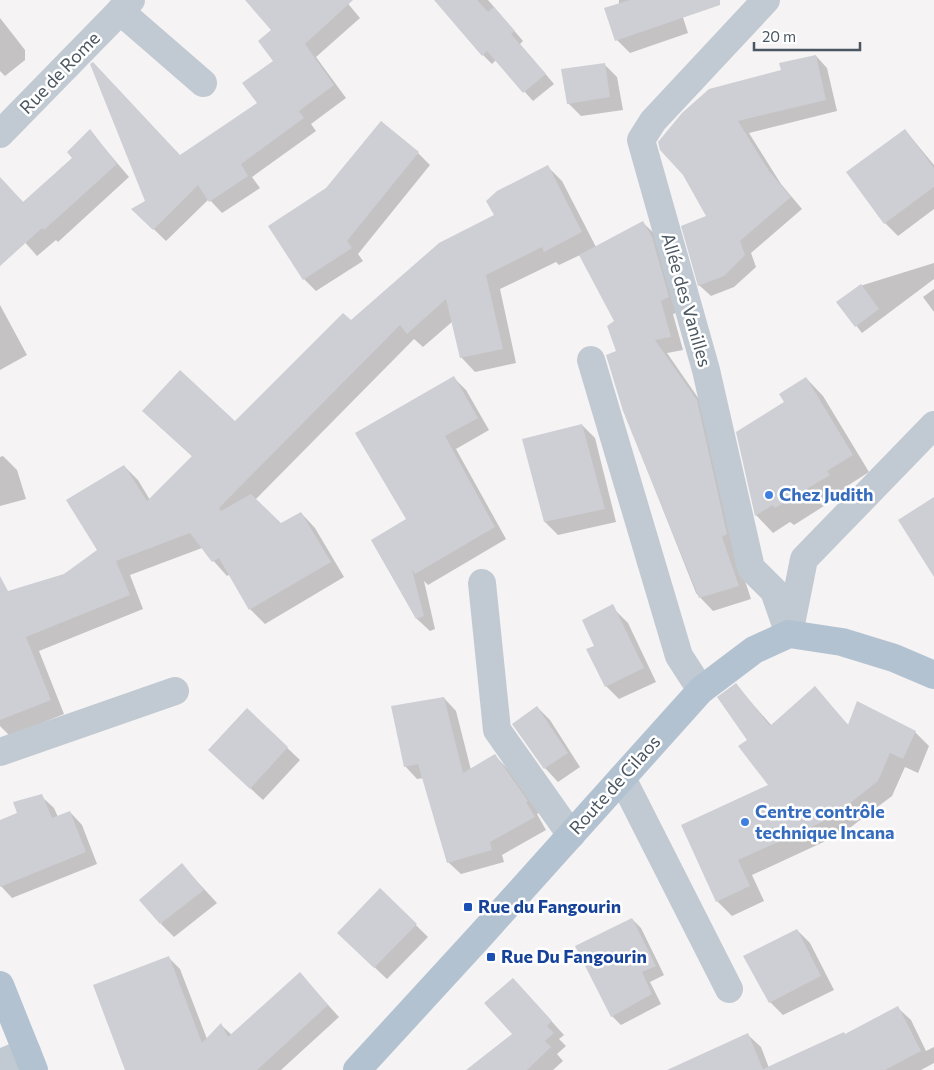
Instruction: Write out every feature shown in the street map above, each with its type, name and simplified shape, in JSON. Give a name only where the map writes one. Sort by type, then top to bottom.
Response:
[{"type":"main road","points":[[789,634],[842,642],[894,658],[934,675]]},
{"type":"main road","name":"Route de Cilaos","points":[[356,1070],[701,690],[754,650],[789,634]]},
{"type":"main road","points":[[0,985],[31,1061]]},
{"type":"street","name":"Allée des Vanilles","points":[[766,0],[653,120],[641,140],[706,370],[751,568],[774,591],[789,634]]},
{"type":"street","name":"Rue de Rome","points":[[0,134],[125,6],[203,82]]},
{"type":"street","points":[[591,360],[679,656],[701,690]]},
{"type":"street","points":[[789,634],[804,559],[934,425]]},
{"type":"street","points":[[482,583],[497,730],[571,835]]},
{"type":"street","points":[[0,752],[175,691]]},
{"type":"street","points":[[622,778],[729,989]]},
{"type":"street","points":[[0,1063],[31,1061]]},
{"type":"building","points":[[245,0],[353,0],[305,44],[334,85],[299,111],[304,118],[241,164],[248,176],[209,202],[198,185],[153,230],[131,209],[145,201],[90,64],[93,62],[180,155],[257,103],[242,83],[273,61],[258,41],[271,30]]},
{"type":"building","points":[[434,0],[477,0],[488,12],[494,7],[515,31],[511,34],[546,74],[523,93],[487,51],[482,56]]},
{"type":"building","points":[[630,0],[720,0],[720,5],[615,41],[604,8]]},
{"type":"building","points":[[816,55],[826,100],[738,121],[769,171],[791,197],[740,241],[745,255],[724,276],[698,286],[681,226],[706,216],[683,175],[660,150],[658,142],[682,113],[709,89],[781,70],[779,63]]},
{"type":"building","points":[[605,63],[610,97],[567,104],[561,69]]},
{"type":"building","points":[[381,121],[419,152],[347,241],[352,248],[303,280],[268,226],[326,188]]},
{"type":"building","points":[[90,129],[117,164],[44,230],[42,228],[0,266],[0,177],[23,202],[72,158],[67,152]]},
{"type":"building","points":[[905,129],[934,168],[934,187],[884,224],[846,172]]},
{"type":"building","points":[[548,165],[582,232],[544,252],[542,247],[486,275],[503,349],[460,358],[446,299],[407,334],[400,325],[219,508],[221,511],[251,494],[281,523],[301,512],[331,562],[249,610],[219,558],[212,562],[190,533],[116,561],[130,595],[26,637],[51,700],[0,720],[0,576],[8,591],[64,574],[97,550],[66,500],[124,465],[147,501],[192,456],[142,411],[180,370],[235,421],[343,313],[351,320],[439,243],[494,215],[486,201],[497,191]]},
{"type":"building","points":[[643,221],[652,237],[669,297],[661,301],[671,337],[655,340],[697,400],[727,534],[722,537],[739,586],[699,598],[623,411],[606,355],[616,351],[607,326],[614,321],[579,255]]},
{"type":"building","points":[[861,284],[879,309],[855,327],[836,302]]},
{"type":"building","points":[[454,376],[478,418],[445,436],[495,527],[415,574],[412,570],[424,616],[416,619],[371,540],[406,519],[355,433]]},
{"type":"building","points":[[806,377],[853,455],[827,471],[830,475],[775,508],[773,505],[755,516],[736,432],[784,402],[779,394]]},
{"type":"building","points":[[582,424],[605,509],[544,522],[522,439]]},
{"type":"building","points":[[934,497],[934,577],[898,520]]},
{"type":"building","points":[[613,604],[644,668],[605,687],[586,649],[594,646],[582,620]]},
{"type":"building","points":[[736,683],[770,726],[815,686],[848,725],[857,701],[916,731],[903,759],[890,753],[878,781],[833,817],[738,860],[750,886],[716,902],[681,825],[768,785],[738,746],[747,740],[717,697]]},
{"type":"building","points":[[444,697],[463,773],[495,754],[528,801],[526,802],[535,817],[490,842],[492,850],[447,863],[418,764],[404,767],[391,706]]},
{"type":"building","points":[[537,706],[568,753],[544,769],[512,724]]},
{"type":"building","points":[[247,708],[288,747],[250,789],[208,750]]},
{"type":"building","points":[[42,794],[52,818],[70,811],[86,852],[0,887],[0,820],[17,813],[13,802]]},
{"type":"building","points":[[182,863],[204,890],[160,924],[139,900]]},
{"type":"building","points":[[380,888],[417,924],[374,968],[337,933]]},
{"type":"building","points":[[632,918],[656,966],[642,972],[652,994],[611,1017],[575,946]]},
{"type":"building","points":[[797,929],[821,976],[769,1003],[743,956]]},
{"type":"building","points":[[169,956],[202,1043],[221,1023],[228,1037],[300,972],[328,1005],[257,1070],[125,1070],[93,985]]},
{"type":"building","points":[[513,978],[552,1021],[547,1026],[554,1033],[545,1041],[551,1047],[527,1070],[466,1070],[512,1034],[484,1003]]},
{"type":"building","points":[[898,1006],[921,1051],[885,1070],[667,1070],[748,1033],[763,1069],[844,1032],[845,1034]]},
{"type":"place","name":"Chez Judith","points":[[769,495]]},
{"type":"place","name":"Centre contrôle technique Incana","points":[[745,822]]},
{"type":"place","name":"Rue du Fangourin","points":[[468,907]]},
{"type":"place","name":"Rue Du Fangourin","points":[[491,957]]}]
